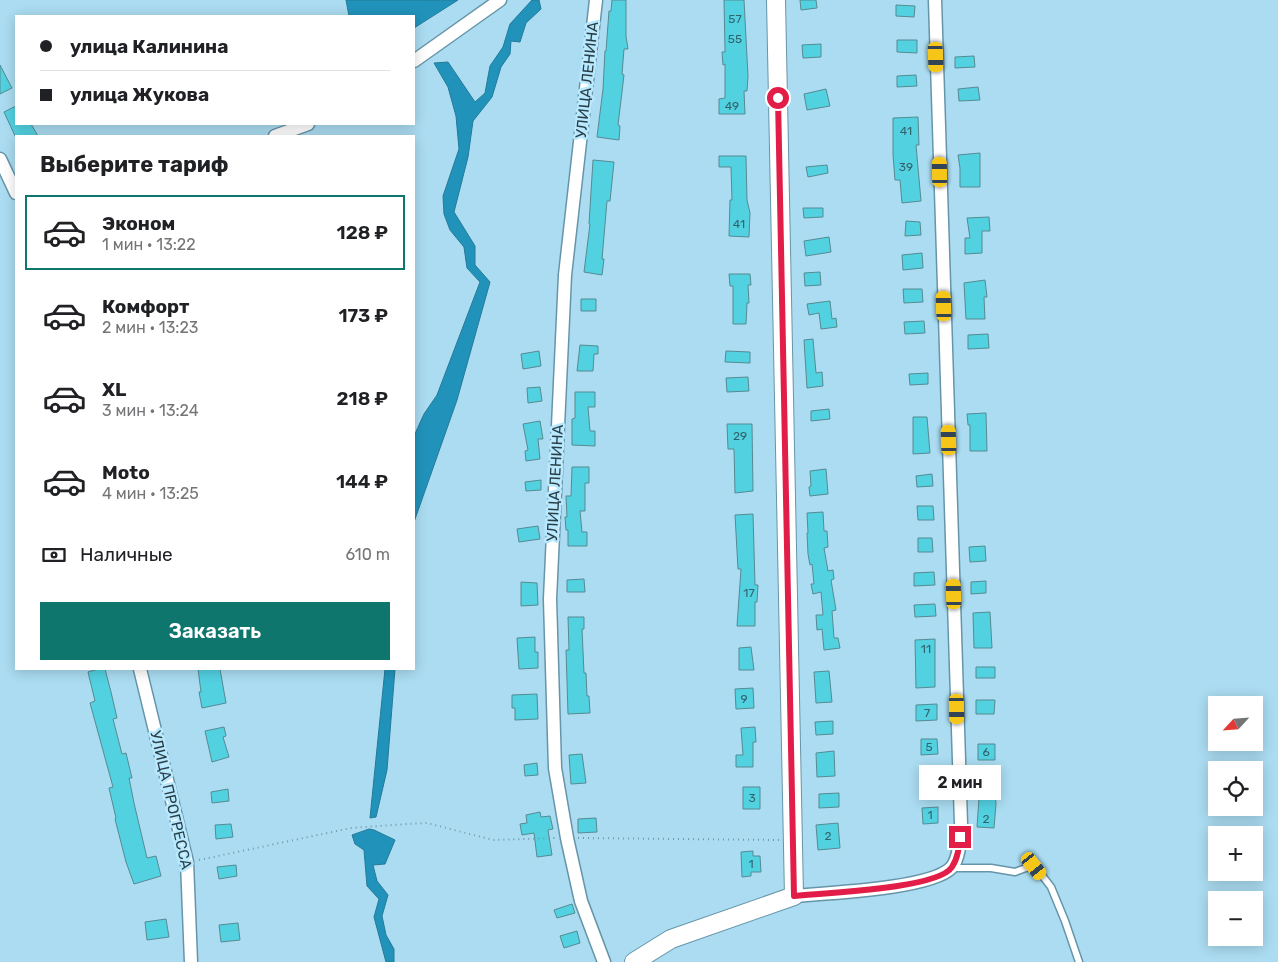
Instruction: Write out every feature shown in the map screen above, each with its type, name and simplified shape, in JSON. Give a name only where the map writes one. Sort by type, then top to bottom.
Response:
[{"type":"street","points":[[415,60],[500,0]]},
{"type":"street","name":"УЛИЦА ЛЕНИНА","points":[[596,0],[565,275],[550,599],[555,768],[567,838],[581,901],[604,962]]},
{"type":"street","points":[[776,0],[794,896]]},
{"type":"street","points":[[634,962],[672,939],[794,896],[912,884],[936,877],[952,868],[959,849],[961,824],[935,0]]},
{"type":"street","points":[[278,135],[305,125]]},
{"type":"street","points":[[0,159],[15,191]]},
{"type":"street","name":"УЛИЦА ПРОГРЕССА","points":[[140,670],[187,862],[191,962]]},
{"type":"lane","points":[[952,868],[991,868],[1015,872],[1034,866],[1051,887],[1079,962]]},
{"type":"path","points":[[187,862],[351,828],[427,823],[493,840],[567,838],[794,840]]},
{"type":"water","points":[[346,0],[458,0],[415,27],[415,15],[349,15]]},
{"type":"water","points":[[532,0],[539,0],[541,9],[526,23],[520,42],[511,41],[510,54],[501,67],[492,97],[473,121],[468,157],[454,212],[475,246],[475,265],[490,282],[457,400],[415,519],[415,434],[424,414],[437,395],[480,282],[467,268],[464,247],[450,230],[444,214],[443,196],[459,149],[456,116],[448,87],[434,63],[448,62],[475,102],[485,93],[490,66],[503,47],[510,24]]},
{"type":"water","points":[[385,670],[395,670],[387,770],[376,817],[370,818]]},
{"type":"water","points":[[369,829],[395,840],[385,864],[373,865],[377,881],[388,895],[382,916],[386,935],[394,949],[394,962],[386,962],[374,917],[379,899],[367,886],[364,850],[355,844],[352,835]]},
{"type":"building","points":[[612,0],[626,0],[628,49],[624,49],[622,74],[624,75],[618,125],[620,126],[619,140],[597,137],[609,11],[611,11]]},
{"type":"building","points":[[724,0],[744,0],[748,76],[747,91],[744,91],[745,114],[719,114],[719,99],[725,98],[725,64],[723,65],[722,52],[725,52]]},
{"type":"building","points":[[800,0],[816,0],[817,8],[801,10]]},
{"type":"building","points":[[896,5],[915,6],[914,17],[896,16]]},
{"type":"building","points":[[897,40],[917,40],[917,53],[897,52]]},
{"type":"building","points":[[821,44],[821,57],[803,58],[802,45]]},
{"type":"building","points":[[974,56],[975,67],[955,68],[955,57]]},
{"type":"building","points":[[0,65],[12,88],[0,94]]},
{"type":"building","points":[[916,75],[917,86],[897,87],[897,76]]},
{"type":"building","points":[[978,87],[980,100],[959,101],[958,89]]},
{"type":"building","points":[[826,89],[830,106],[807,110],[804,94]]},
{"type":"building","points":[[15,106],[15,125],[32,125],[37,135],[15,136],[4,112]]},
{"type":"building","points":[[918,117],[919,145],[916,145],[921,201],[902,203],[900,180],[895,180],[893,118]]},
{"type":"building","points":[[980,153],[980,187],[960,187],[958,155]]},
{"type":"building","points":[[719,156],[746,156],[747,200],[750,213],[749,237],[729,236],[730,200],[732,200],[731,167],[719,167]]},
{"type":"building","points":[[593,160],[614,162],[610,201],[607,201],[602,275],[584,272],[590,224]]},
{"type":"building","points":[[827,165],[828,173],[808,177],[806,167]]},
{"type":"building","points":[[803,208],[823,208],[823,217],[804,218]]},
{"type":"building","points":[[989,217],[990,231],[982,231],[982,253],[965,254],[965,238],[970,238],[967,218]]},
{"type":"building","points":[[906,221],[920,222],[921,235],[905,236]]},
{"type":"building","points":[[829,237],[831,252],[806,256],[804,241]]},
{"type":"building","points":[[922,253],[923,268],[903,270],[902,255]]},
{"type":"building","points":[[820,272],[821,285],[805,286],[804,273]]},
{"type":"building","points":[[729,274],[750,274],[751,285],[748,285],[749,303],[747,303],[746,324],[733,324],[733,286],[730,286]]},
{"type":"building","points":[[985,280],[987,297],[984,297],[985,319],[966,319],[964,283]]},
{"type":"building","points":[[903,289],[922,289],[923,302],[904,303]]},
{"type":"building","points":[[581,299],[596,299],[596,311],[581,311]]},
{"type":"building","points":[[830,301],[832,319],[836,318],[837,327],[821,329],[819,313],[809,315],[807,304]]},
{"type":"building","points":[[924,321],[925,333],[905,334],[904,322]]},
{"type":"building","points":[[988,334],[989,348],[968,349],[968,335]]},
{"type":"building","points":[[813,339],[816,373],[822,372],[823,386],[807,388],[804,340]]},
{"type":"building","points":[[580,345],[598,346],[598,354],[594,354],[593,371],[577,371]]},
{"type":"building","points":[[539,351],[541,366],[523,369],[521,354]]},
{"type":"building","points":[[726,351],[750,352],[750,363],[725,362]]},
{"type":"building","points":[[928,373],[928,384],[910,385],[909,374]]},
{"type":"building","points":[[748,377],[749,391],[727,392],[726,378]]},
{"type":"building","points":[[540,387],[542,401],[528,403],[527,388]]},
{"type":"building","points":[[575,392],[595,392],[595,407],[588,407],[590,431],[595,431],[595,446],[572,445]]},
{"type":"building","points":[[829,409],[830,419],[811,421],[811,411]]},
{"type":"building","points":[[986,413],[987,451],[970,451],[970,425],[968,425],[967,414]]},
{"type":"building","points":[[913,417],[927,417],[930,453],[913,454]]},
{"type":"building","points":[[540,421],[543,439],[538,439],[540,459],[526,461],[525,451],[528,450],[523,424]]},
{"type":"building","points":[[727,424],[752,424],[753,491],[735,493],[734,449],[728,449]]},
{"type":"building","points":[[572,467],[589,467],[589,483],[585,483],[585,511],[580,511],[582,532],[587,532],[587,546],[568,546],[568,530],[566,530],[565,517],[567,517],[566,496],[571,496]]},
{"type":"building","points":[[826,469],[828,494],[810,496],[810,471]]},
{"type":"building","points":[[932,474],[933,486],[917,487],[916,476]]},
{"type":"building","points":[[541,480],[541,490],[526,491],[525,482]]},
{"type":"building","points":[[917,506],[933,506],[934,520],[918,520]]},
{"type":"building","points":[[823,512],[824,531],[827,531],[828,547],[824,548],[828,571],[833,570],[834,579],[831,580],[836,610],[832,611],[834,638],[838,638],[840,648],[824,650],[822,629],[817,630],[816,615],[823,615],[821,592],[813,594],[811,584],[814,584],[812,564],[810,565],[808,554],[807,533],[807,513]]},
{"type":"building","points":[[753,514],[755,585],[758,585],[757,602],[755,602],[755,626],[737,626],[741,569],[738,569],[735,515]]},
{"type":"building","points":[[538,526],[540,539],[519,542],[517,529]]},
{"type":"building","points":[[918,538],[932,538],[933,552],[918,552]]},
{"type":"building","points":[[985,546],[986,561],[970,562],[969,547]]},
{"type":"building","points":[[934,572],[935,585],[914,586],[914,573]]},
{"type":"building","points":[[584,579],[585,592],[567,592],[567,580]]},
{"type":"building","points":[[986,581],[986,593],[971,594],[971,582]]},
{"type":"building","points":[[521,582],[537,583],[538,605],[521,606]]},
{"type":"building","points":[[935,604],[936,616],[915,617],[914,605]]},
{"type":"building","points":[[990,612],[992,648],[974,648],[973,613]]},
{"type":"building","points":[[568,617],[584,617],[584,629],[582,629],[584,673],[586,673],[590,713],[568,714],[566,650],[569,650]]},
{"type":"building","points":[[535,637],[535,652],[538,652],[538,668],[519,669],[517,638]]},
{"type":"building","points":[[935,639],[935,687],[916,688],[915,640]]},
{"type":"building","points":[[751,647],[754,670],[739,670],[739,648]]},
{"type":"building","points":[[976,667],[995,667],[995,678],[976,678]]},
{"type":"building","points":[[105,670],[117,718],[113,719],[122,754],[126,753],[132,778],[129,778],[134,803],[147,858],[156,856],[161,876],[134,884],[126,862],[115,819],[109,788],[113,787],[90,703],[95,701],[88,672]]},
{"type":"building","points":[[198,670],[220,670],[226,703],[202,708],[199,692],[201,692]]},
{"type":"building","points":[[829,671],[832,702],[816,703],[814,672]]},
{"type":"building","points":[[753,688],[754,708],[736,709],[735,689]]},
{"type":"building","points":[[537,694],[538,719],[515,720],[515,708],[512,708],[512,695]]},
{"type":"building","points":[[976,700],[995,700],[994,714],[976,714]]},
{"type":"building","points":[[937,704],[937,720],[916,721],[916,705]]},
{"type":"building","points":[[833,721],[833,734],[816,735],[815,722]]},
{"type":"building","points":[[224,727],[226,736],[223,737],[229,757],[212,762],[205,731]]},
{"type":"building","points":[[755,727],[756,742],[753,742],[753,767],[736,767],[736,755],[743,755],[741,728]]},
{"type":"building","points":[[921,739],[937,739],[938,754],[921,755]]},
{"type":"building","points":[[978,744],[995,744],[995,760],[978,760]]},
{"type":"building","points":[[834,751],[835,776],[817,777],[816,753]]},
{"type":"building","points":[[582,754],[586,783],[571,784],[569,755]]},
{"type":"building","points":[[537,763],[538,775],[525,776],[524,765]]},
{"type":"building","points":[[937,772],[937,789],[921,790],[921,773]]},
{"type":"building","points":[[994,775],[996,804],[994,828],[977,827],[979,798],[977,798],[976,776]]},
{"type":"building","points":[[743,787],[760,787],[760,809],[743,809]]},
{"type":"building","points":[[228,789],[229,801],[212,803],[211,792]]},
{"type":"building","points":[[839,793],[839,807],[819,808],[819,794]]},
{"type":"building","points":[[938,807],[938,823],[923,824],[922,808]]},
{"type":"building","points":[[540,812],[541,817],[550,816],[553,829],[548,830],[552,855],[537,857],[534,833],[522,835],[520,824],[527,823],[526,815]]},
{"type":"building","points":[[596,818],[597,832],[578,833],[578,819]]},
{"type":"building","points":[[838,823],[840,848],[818,850],[816,825]]},
{"type":"building","points":[[231,824],[233,837],[216,839],[215,825]]},
{"type":"building","points":[[753,851],[753,856],[760,856],[761,872],[751,872],[751,876],[742,877],[741,852]]},
{"type":"building","points":[[236,865],[237,876],[219,879],[217,867]]},
{"type":"building","points":[[572,904],[575,913],[557,918],[554,910]]},
{"type":"building","points":[[166,919],[169,937],[147,940],[145,922]]},
{"type":"building","points":[[238,923],[240,940],[221,942],[219,925]]},
{"type":"building","points":[[577,931],[580,943],[564,948],[560,936]]},
{"type":"route","points":[[778,98],[794,896],[912,884],[936,877],[952,868],[959,849],[960,837]]}]
